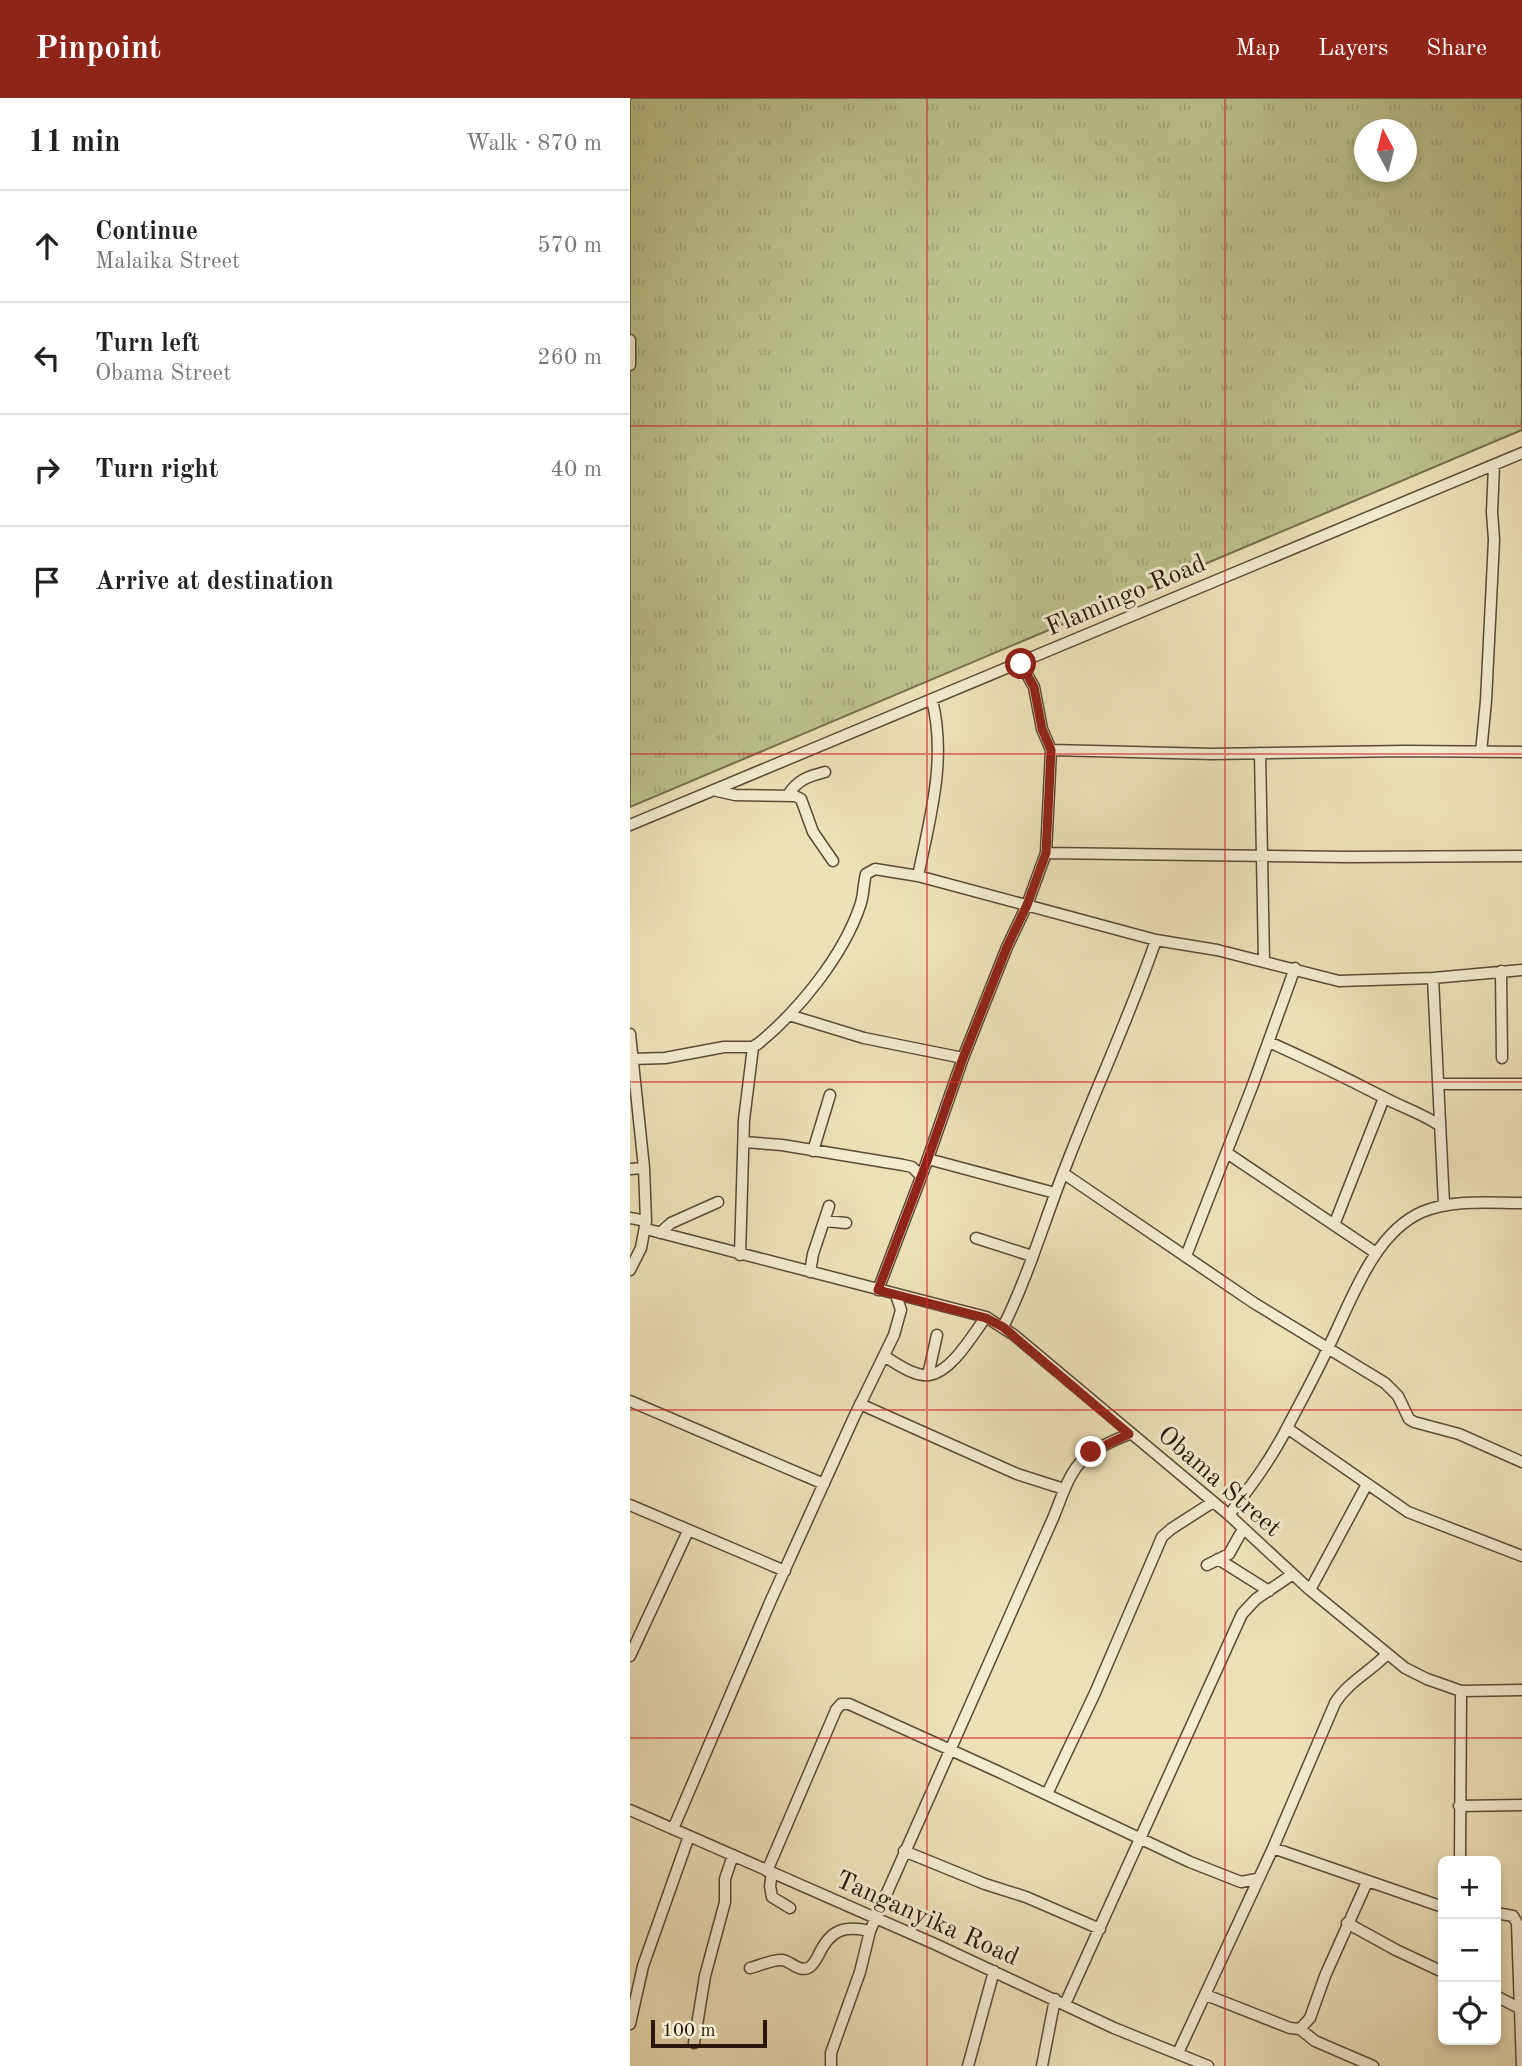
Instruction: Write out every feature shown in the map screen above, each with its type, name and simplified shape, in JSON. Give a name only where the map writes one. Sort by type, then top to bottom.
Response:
[{"type":"street","points":[[630,340],[630,365]]},
{"type":"street","name":"Flamingo Road","points":[[630,825],[1522,453]]},
{"type":"street","points":[[1481,752],[1494,540],[1494,466]]},
{"type":"street","points":[[878,1290],[963,1058],[1046,853],[1051,750],[1042,729],[1034,687],[1021,664]]},
{"type":"street","points":[[918,876],[937,780],[939,747],[932,700]]},
{"type":"street","points":[[1051,750],[1259,753],[1522,752]]},
{"type":"street","points":[[1259,753],[1262,776],[1260,854],[1264,961]]},
{"type":"street","points":[[788,795],[803,778],[825,772]]},
{"type":"street","points":[[716,791],[788,795],[802,799],[813,832],[833,861]]},
{"type":"street","points":[[1046,853],[1522,856]]},
{"type":"street","points":[[740,1255],[744,1121],[753,1047],[789,1015],[829,965],[860,908],[866,874],[875,869],[918,876],[1156,940],[1217,950],[1339,981],[1433,978],[1522,970]]},
{"type":"street","points":[[1003,1327],[1019,1296],[1055,1193],[1136,999],[1156,940]]},
{"type":"street","points":[[1186,1256],[1295,968]]},
{"type":"street","points":[[1501,971],[1503,1058]]},
{"type":"street","points":[[1433,978],[1444,1204]]},
{"type":"street","points":[[789,1015],[864,1038],[963,1058]]},
{"type":"street","points":[[630,1034],[633,1094],[644,1168],[646,1225],[641,1248],[630,1270]]},
{"type":"street","points":[[1269,1042],[1347,1077],[1440,1125]]},
{"type":"street","points":[[632,1059],[675,1056],[724,1047],[753,1047]]},
{"type":"street","points":[[1439,1084],[1522,1084]]},
{"type":"street","points":[[813,1151],[830,1096]]},
{"type":"street","points":[[1334,1225],[1384,1098]]},
{"type":"street","points":[[744,1142],[912,1167],[927,1161],[1055,1193]]},
{"type":"street","points":[[1227,1153],[1376,1253]]},
{"type":"street","points":[[912,1167],[921,1176]]},
{"type":"street","points":[[630,1169],[644,1168]]},
{"type":"street","points":[[1063,1173],[1254,1303],[1385,1384],[1398,1396],[1409,1419],[1459,1434],[1522,1462]]},
{"type":"street","points":[[660,1233],[671,1223],[718,1202]]},
{"type":"street","points":[[1229,1515],[1258,1477],[1287,1428],[1376,1253],[1390,1236],[1420,1213],[1444,1204],[1522,1203]]},
{"type":"street","points":[[810,1272],[829,1206]]},
{"type":"street","name":"Obama Street","points":[[630,1218],[660,1233],[986,1318],[1003,1327],[1229,1515],[1310,1590],[1387,1654],[1427,1679],[1461,1691],[1522,1690]]},
{"type":"street","points":[[825,1221],[846,1223]]},
{"type":"street","points":[[976,1238],[1032,1256]]},
{"type":"street","points":[[673,1829],[785,1571],[898,1324],[901,1310],[896,1295]]},
{"type":"street","points":[[901,1310],[914,1299]]},
{"type":"street","points":[[884,1356],[913,1372],[928,1375],[941,1370],[960,1353],[986,1318]]},
{"type":"street","points":[[928,1375],[937,1335]]},
{"type":"street","points":[[630,1401],[824,1484]]},
{"type":"street","points":[[860,1404],[1017,1474],[1064,1489]]},
{"type":"street","points":[[1287,1428],[1408,1512],[1522,1556]]},
{"type":"street","points":[[831,2066],[831,2053],[860,1972],[870,1931],[1064,1489],[1078,1462],[1109,1442],[1129,1434]]},
{"type":"street","points":[[1310,1590],[1367,1484]]},
{"type":"street","points":[[1047,1794],[1095,1693],[1162,1537],[1213,1502]]},
{"type":"street","points":[[630,1505],[785,1571]]},
{"type":"street","points":[[1207,1565],[1233,1549],[1243,1529]]},
{"type":"street","points":[[630,1656],[635,1634],[688,1531]]},
{"type":"street","points":[[1218,1559],[1269,1591]]},
{"type":"street","points":[[1042,2066],[1060,2001],[1100,1929],[1242,1614],[1248,1606],[1293,1574]]},
{"type":"street","points":[[1178,2053],[1273,1848],[1335,1703],[1343,1690],[1387,1654]]},
{"type":"street","points":[[1460,1856],[1461,1691]]},
{"type":"street","points":[[790,1908],[772,1896],[770,1872],[836,1710],[841,1704],[849,1704],[951,1750],[1140,1840],[1241,1882],[1257,1879]]},
{"type":"street","points":[[1459,1806],[1522,1805]]},
{"type":"street","name":"Tanganyika Road","points":[[630,1810],[1202,2065]]},
{"type":"street","points":[[630,2024],[650,1944],[689,1836]]},
{"type":"street","points":[[1273,1848],[1438,1905]]},
{"type":"street","points":[[904,1851],[985,1884],[1026,1897],[1100,1929]]},
{"type":"street","points":[[694,2043],[705,1976],[724,1902],[725,1879],[733,1855]]},
{"type":"street","points":[[1300,2029],[1316,2007],[1325,1976],[1367,1882]]},
{"type":"street","points":[[1501,1913],[1508,1913],[1518,1920],[1522,2066]]},
{"type":"street","points":[[1347,1923],[1438,1970]]},
{"type":"street","points":[[750,1968],[783,1960],[802,1969],[809,1968],[814,1964],[824,1942],[832,1935],[851,1927],[870,1931]]},
{"type":"street","points":[[968,2066],[994,1971]]},
{"type":"street","points":[[1206,1995],[1277,2024],[1300,2029],[1315,2041],[1373,2066]]},
{"type":"street","points":[[1501,1999],[1521,2009]]},
{"type":"green space","points":[[630,98],[1522,98],[1522,430],[630,807]]},
{"type":"route","points":[[1021,664],[1034,687],[1042,729],[1051,750],[1046,853],[963,1058],[878,1290],[986,1318],[1014,1335],[1129,1434],[1091,1452]]}]
